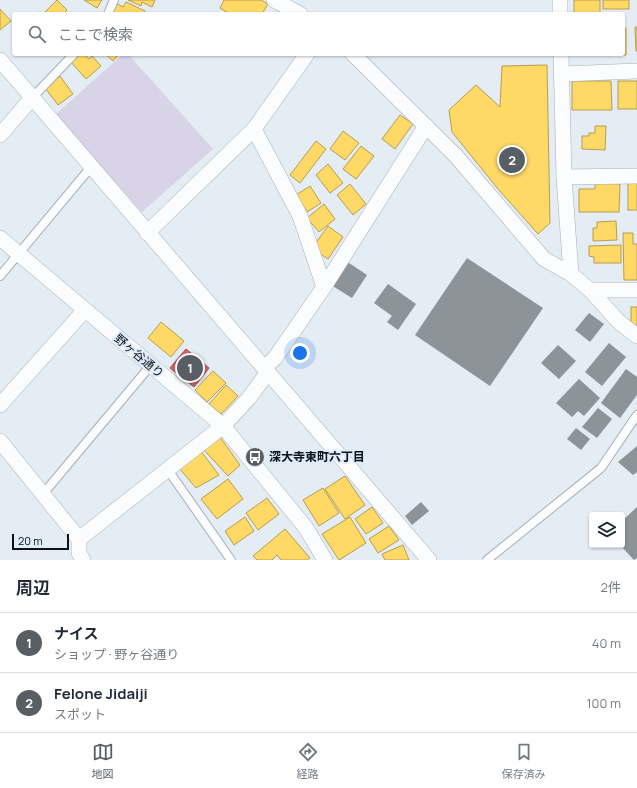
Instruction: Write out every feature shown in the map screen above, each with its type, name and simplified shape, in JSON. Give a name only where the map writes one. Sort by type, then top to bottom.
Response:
[{"type":"street","points":[[274,0],[296,12]]},
{"type":"street","points":[[560,0],[560,12]]},
{"type":"street","points":[[146,233],[254,129],[306,56]]},
{"type":"street","points":[[355,56],[456,156],[544,259],[571,274],[590,290],[619,322],[637,336]]},
{"type":"street","points":[[561,56],[564,177],[571,274]]},
{"type":"street","points":[[0,60],[146,233],[429,560]]},
{"type":"street","points":[[562,74],[637,72]]},
{"type":"street","points":[[0,135],[32,98]]},
{"type":"street","points":[[0,440],[43,494],[78,553],[168,470],[223,426],[249,398],[266,370],[324,287],[426,126]]},
{"type":"street","points":[[254,129],[300,216],[324,287]]},
{"type":"street","points":[[564,177],[637,176]]},
{"type":"street","name":"野ヶ谷通り","points":[[0,238],[84,311],[223,426],[306,528],[325,560]]},
{"type":"street","points":[[590,290],[637,290]]},
{"type":"street","points":[[0,405],[84,311]]},
{"type":"lane","points":[[109,12],[114,0]]},
{"type":"lane","points":[[32,98],[72,56]]},
{"type":"lane","points":[[0,276],[91,167]]},
{"type":"lane","points":[[43,494],[151,365]]},
{"type":"lane","points":[[487,560],[601,468],[637,415]]},
{"type":"lane","points":[[168,470],[231,560]]},
{"type":"shaded area","points":[[121,56],[130,56],[213,149],[142,212],[55,115]]},
{"type":"building: 住宅","points":[[57,0],[67,10],[65,12],[45,12]]},
{"type":"building: 住宅","points":[[84,0],[102,0],[97,8]]},
{"type":"building: 住宅","points":[[128,0],[155,0],[152,7],[142,2],[141,6]]},
{"type":"building: 住宅","points":[[224,0],[261,0],[268,4],[263,12],[227,12],[220,8]]},
{"type":"building: 住宅","points":[[574,0],[600,0],[600,12],[574,12]]},
{"type":"building: 住宅","points":[[603,0],[629,0],[629,9],[603,9]]},
{"type":"building: 住宅","points":[[126,2],[145,11],[112,12],[116,3],[123,7]]},
{"type":"building: 住宅","points":[[0,9],[11,21],[0,30]]},
{"type":"building: 住宅","points":[[635,27],[637,27],[637,51],[636,51]]},
{"type":"building: 住宅","points":[[626,28],[626,55],[625,55]]},
{"type":"building: 住宅","points":[[76,56],[86,56],[89,59],[92,56],[101,66],[86,79],[70,61]]},
{"type":"building: 住宅","points":[[107,56],[117,56],[113,61]]},
{"type":"building: 住宅","points":[[547,65],[550,223],[538,234],[498,189],[452,132],[449,110],[476,85],[500,107],[502,66]]},
{"type":"building: 住宅","points":[[60,76],[73,94],[58,105],[45,88]]},
{"type":"building: 住宅","points":[[572,81],[611,81],[612,110],[572,110]]},
{"type":"building: 住宅","points":[[618,81],[637,81],[637,109],[618,109]]},
{"type":"building: 住宅","points":[[400,115],[413,124],[395,149],[382,139]]},
{"type":"building: 住宅","points":[[595,126],[606,126],[605,150],[582,149],[582,136],[589,136],[589,133],[595,133]]},
{"type":"building: 住宅","points":[[343,131],[359,143],[345,160],[330,149]]},
{"type":"building: 住宅","points":[[316,141],[326,149],[300,183],[290,175]]},
{"type":"building: 住宅","points":[[361,146],[374,156],[356,179],[343,169]]},
{"type":"building: 住宅","points":[[328,164],[343,183],[330,193],[316,175]]},
{"type":"building: 住宅","points":[[628,182],[637,182],[637,210],[628,210]]},
{"type":"building: 住宅","points":[[595,183],[620,184],[619,212],[579,212],[579,189],[595,189]]},
{"type":"building: 住宅","points":[[350,184],[366,204],[353,215],[337,195]]},
{"type":"building: 住宅","points":[[310,186],[321,203],[307,212],[296,195]]},
{"type":"building: 住宅","points":[[324,204],[335,219],[319,232],[307,218]]},
{"type":"building: 住宅","points":[[616,221],[617,240],[593,241],[593,228],[597,228],[597,222]]},
{"type":"building: 住宅","points":[[328,226],[343,237],[328,259],[312,248]]},
{"type":"building: 住宅","points":[[623,233],[633,233],[633,244],[637,244],[637,280],[624,280]]},
{"type":"building: 住宅","points":[[621,245],[621,263],[594,263],[594,257],[589,256],[589,246]]},
{"type":"building: 住宅","points":[[631,307],[637,307],[637,326],[631,326]]},
{"type":"building: 住宅","points":[[161,322],[184,341],[171,357],[148,338]]},
{"type":"building: 住宅","points":[[213,371],[226,383],[207,402],[195,390]]},
{"type":"building: 住宅","points":[[226,385],[238,396],[221,414],[209,404]]},
{"type":"building: 住宅","points":[[220,437],[240,465],[228,476],[203,449]]},
{"type":"building: 住宅","points":[[200,450],[219,475],[196,488],[179,468]]},
{"type":"building: 住宅","points":[[345,476],[365,505],[345,519],[325,489]]},
{"type":"building: 住宅","points":[[228,479],[243,499],[217,519],[201,499]]},
{"type":"building: 住宅","points":[[323,488],[339,513],[319,526],[303,500]]},
{"type":"building: 住宅","points":[[267,498],[279,514],[258,530],[246,513]]},
{"type":"building: 住宅","points":[[372,507],[383,523],[366,534],[355,519]]},
{"type":"building: 住宅","points":[[245,517],[254,531],[234,545],[225,531]]},
{"type":"building: 住宅","points":[[350,517],[366,543],[339,560],[322,534]]},
{"type":"building: 住宅","points":[[389,526],[399,540],[378,553],[369,539]]},
{"type":"building: 住宅","points":[[285,529],[310,558],[306,560],[281,560],[277,555],[272,560],[257,560],[253,556]]},
{"type":"building: 住宅","points":[[403,545],[409,560],[385,560],[382,554]]},
{"type":"building: 商業","points":[[186,349],[209,368],[194,387],[170,368]]},
{"type":"building: その他","points":[[467,258],[543,308],[490,386],[415,335]]},
{"type":"building: その他","points":[[346,261],[367,275],[352,298],[331,285]]},
{"type":"building: その他","points":[[388,284],[416,304],[398,330],[387,322],[392,316],[374,303]]},
{"type":"building: その他","points":[[589,313],[604,324],[590,342],[575,330]]},
{"type":"building: その他","points":[[609,343],[626,357],[602,386],[585,372]]},
{"type":"building: その他","points":[[558,345],[576,361],[559,379],[541,363]]},
{"type":"building: その他","points":[[626,369],[637,377],[637,395],[620,418],[601,403]]},
{"type":"building: その他","points":[[579,379],[600,398],[584,416],[578,411],[572,417],[556,403]]},
{"type":"building: その他","points":[[598,408],[612,419],[597,438],[582,427]]},
{"type":"building: その他","points":[[576,428],[590,439],[581,450],[567,439]]},
{"type":"building: その他","points":[[637,446],[637,472],[633,475],[618,462]]},
{"type":"building: その他","points":[[421,502],[429,511],[412,525],[405,516]]},
{"type":"building: その他","points":[[637,507],[637,558],[634,560],[623,548],[625,548],[625,518]]},
{"type":"place","name":"Felone Jidaiji","points":[[512,160]]},
{"type":"place","name":"ナイス","points":[[190,368]]},
{"type":"place","name":"深大寺東町六丁目","points":[[255,457]]}]
